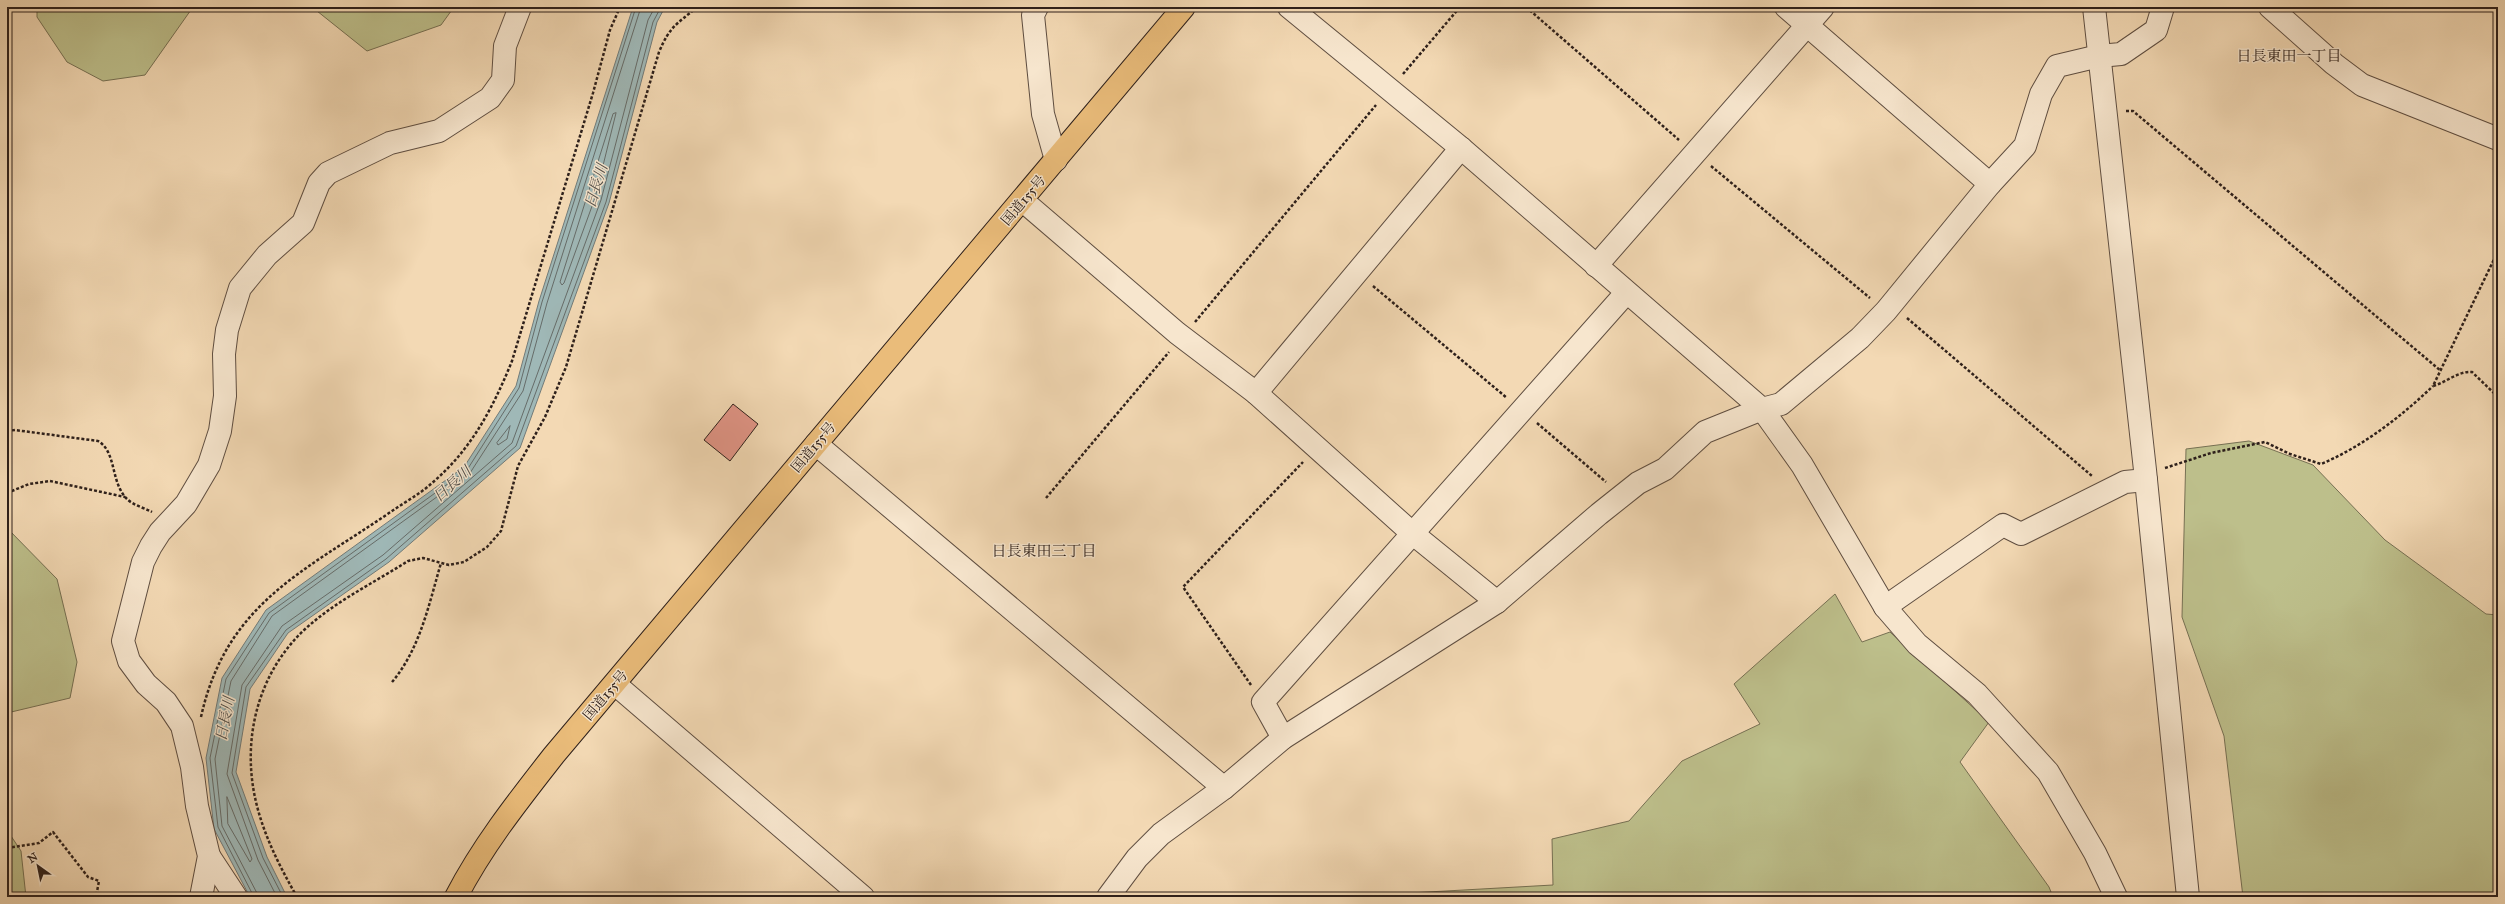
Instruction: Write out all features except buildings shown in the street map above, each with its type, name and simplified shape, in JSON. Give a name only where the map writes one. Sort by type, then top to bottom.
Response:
[{"type":"highway","name":"国道155号","points":[[456,897],[475,862],[502,821],[816,444],[1184,7]]},
{"type":"street","points":[[236,897],[209,856],[197,806],[192,767],[182,726],[166,702],[150,689],[128,661],[123,641],[143,562],[160,532],[186,504],[209,465],[220,432],[225,396],[224,354],[227,330],[240,288],[267,255],[303,223],[319,183],[328,173],[390,144],[439,131],[490,98],[503,80],[505,46],[520,7]]},
{"type":"street","points":[[1037,7],[1033,15],[1033,22],[1043,114],[1056,160]]},
{"type":"street","points":[[1289,7],[1461,148],[1626,293],[1762,409],[1802,465],[1885,607],[1917,644],[1977,694],[2048,772],[2095,853],[2116,897]]},
{"type":"street","points":[[1786,7],[1990,184]]},
{"type":"street","points":[[1596,266],[1824,7]]},
{"type":"street","points":[[2094,7],[2146,475],[2188,897]]},
{"type":"street","points":[[1108,897],[1137,858],[1161,834],[1224,788],[1283,738],[1497,602],[1621,496],[1638,483],[1665,469],[1705,432],[1762,409],[1781,404],[1860,338],[1892,304],[1990,184],[2024,146],[2041,94],[2056,66],[2099,56],[2121,54],[2156,30],[2163,7]]},
{"type":"street","points":[[2270,7],[2334,64],[2362,85],[2498,139]]},
{"type":"street","points":[[1256,393],[1461,148]]},
{"type":"street","points":[[1022,200],[1182,337],[1256,393],[1412,533],[1497,602]]},
{"type":"street","points":[[1283,738],[1263,702],[1626,293]]},
{"type":"street","points":[[816,444],[1224,788]]},
{"type":"street","points":[[1885,607],[2003,525],[2021,534],[2125,482],[2146,475]]},
{"type":"street","points":[[615,684],[863,897]]},
{"type":"street","points":[[201,897],[209,856]]},
{"type":"path","points":[[200,724],[206,695],[226,652],[252,613],[269,595],[297,573],[432,484],[466,447],[485,422],[496,401],[512,361],[593,94],[604,50],[620,7]]},
{"type":"path","points":[[297,897],[272,848],[256,802],[250,753],[253,724],[267,678],[278,660],[299,635],[327,612],[408,561],[424,558],[449,565],[464,562],[487,546],[501,531],[518,466],[545,417],[566,367],[659,52],[674,23],[697,7]]},
{"type":"path","points":[[1046,498],[1389,89],[1460,7]]},
{"type":"path","points":[[2105,112],[2133,111],[2441,371]]},
{"type":"path","points":[[2433,386],[2498,251]]},
{"type":"path","points":[[1357,273],[1522,410],[1621,496]]},
{"type":"path","points":[[1892,304],[2053,444],[2110,490]]},
{"type":"path","points":[[2146,475],[2211,453],[2265,442],[2290,454],[2321,464],[2336,458],[2366,439],[2433,386],[2448,382],[2462,372],[2472,372],[2498,396]]},
{"type":"path","points":[[7,431],[15,430],[98,441],[105,445],[115,482],[128,501],[170,520]]},
{"type":"path","points":[[1263,702],[1182,586],[1317,448]]},
{"type":"path","points":[[7,493],[30,484],[50,481],[125,497]]},
{"type":"path","points":[[392,682],[404,667],[417,640],[442,563]]},
{"type":"path","points":[[7,848],[39,843],[53,832],[88,877],[99,881],[96,897]]},
{"type":"green space","points":[[37,7],[193,7],[145,75],[103,81],[67,62],[37,17]]},
{"type":"green space","points":[[312,7],[454,7],[441,25],[367,51]]},
{"type":"green space","points":[[2249,441],[2313,465],[2385,540],[2486,614],[2498,615],[2498,897],[2243,897],[2224,736],[2182,617],[2186,449]]},
{"type":"green space","points":[[7,528],[57,579],[77,662],[70,698],[7,713]]},
{"type":"green space","points":[[1835,594],[1862,642],[1890,632],[1989,722],[1960,762],[2049,887],[2053,897],[1394,897],[1392,894],[1553,885],[1552,839],[1629,821],[1682,761],[1760,724],[1734,684]]},
{"type":"green space","points":[[7,830],[21,851],[26,897],[7,897]]},
{"type":"water","name":"日長川","points":[[633,7],[665,7],[657,22],[609,203],[520,448],[389,562],[288,633],[250,689],[236,772],[267,857],[287,897],[250,897],[214,829],[206,758],[222,678],[266,610],[464,467],[516,386],[539,301]]},
{"type":"district","name":"日長東田一丁目","points":[[2289,56]]},
{"type":"district","name":"日長東田三丁目","points":[[1044,551]]}]
